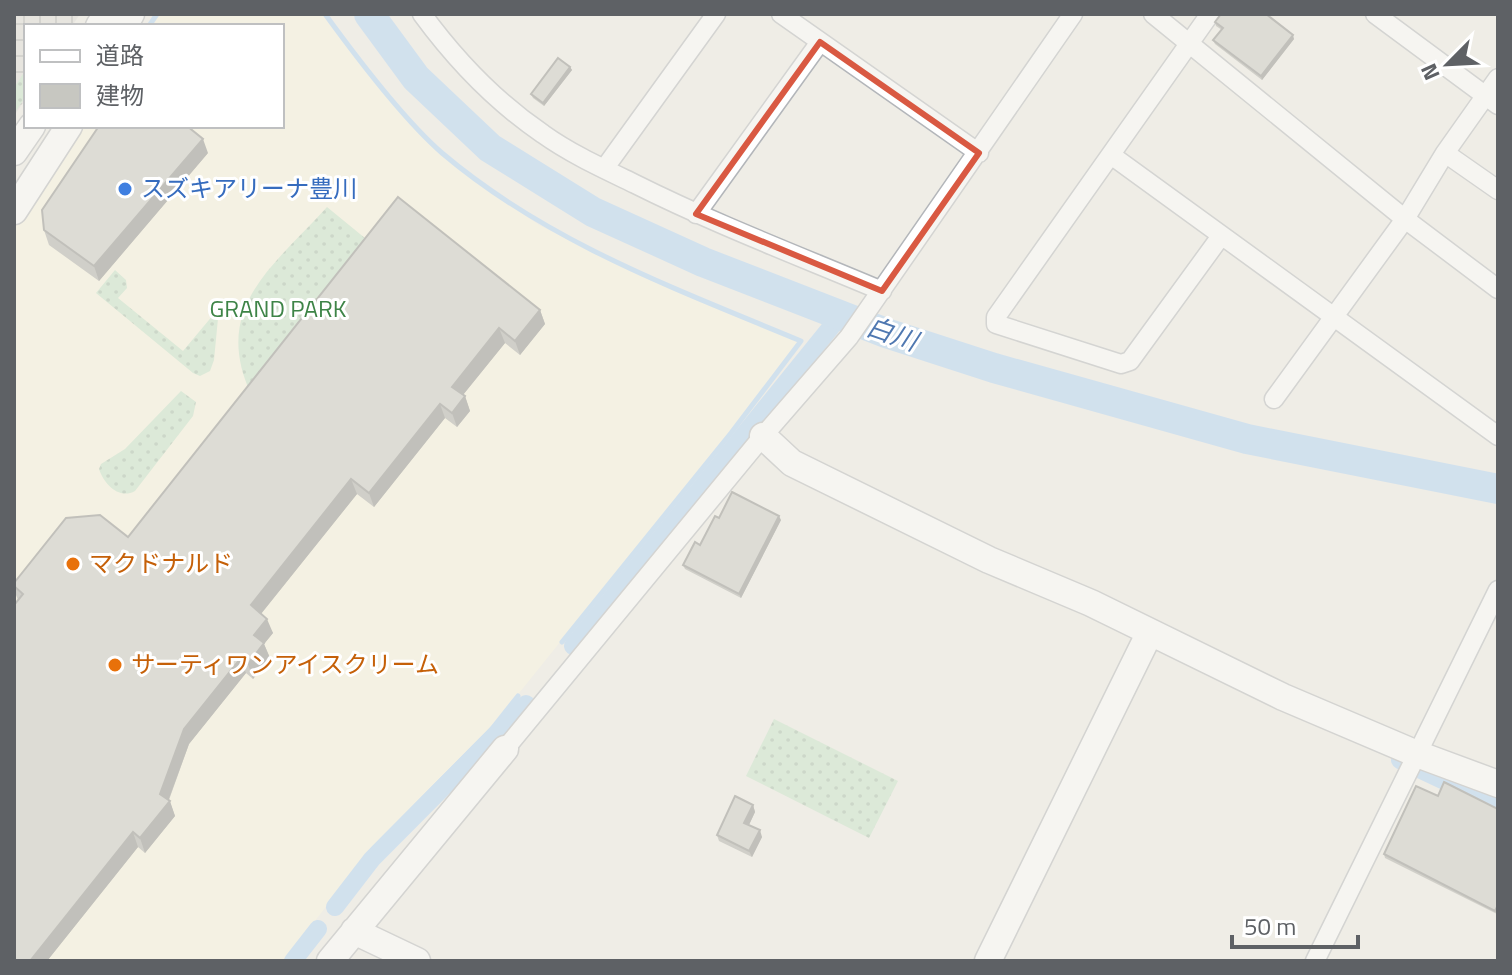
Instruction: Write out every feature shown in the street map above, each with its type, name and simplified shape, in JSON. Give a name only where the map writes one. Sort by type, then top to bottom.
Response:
[{"type":"street","points":[[422,14],[443,42],[491,92],[543,135],[696,214],[877,298]]},
{"type":"street","points":[[604,169],[716,14]]},
{"type":"street","points":[[781,14],[979,153]]},
{"type":"street","points":[[330,961],[763,436],[849,337],[1073,14]]},
{"type":"street","points":[[1153,14],[1405,219],[1498,289]]},
{"type":"street","points":[[1210,14],[996,317],[996,324],[1121,364],[1130,361],[1221,236]]},
{"type":"street","points":[[1375,14],[1491,101]]},
{"type":"street","points":[[696,214],[820,42]]},
{"type":"street","points":[[1274,399],[1405,219],[1445,153],[1491,101],[1498,78]]},
{"type":"street","points":[[14,152],[31,128]]},
{"type":"street","points":[[14,185],[53,128]]},
{"type":"street","points":[[14,211],[68,128]]},
{"type":"street","points":[[1445,153],[1498,190]]},
{"type":"street","points":[[1111,155],[1498,436]]},
{"type":"street","points":[[763,436],[792,463],[989,560],[1091,603],[1147,638],[1283,697],[1413,762],[1498,784]]},
{"type":"street","points":[[1315,961],[1498,590]]},
{"type":"street","points":[[988,961],[1147,638]]},
{"type":"street","points":[[354,931],[417,961]]},
{"type":"highlighted area","points":[[820,42],[979,153],[882,291],[696,214]]},
{"type":"shaded area","points":[[14,14],[80,14],[73,24],[24,24],[24,101],[14,116]]},
{"type":"shaded area","points":[[160,14],[323,14],[394,104],[439,152],[483,187],[539,225],[640,276],[798,341],[730,431],[490,729],[372,847],[284,961],[14,961],[14,226],[82,128],[284,128],[284,24],[152,24]]},
{"type":"green space","points":[[24,72],[24,99],[14,114],[14,88]]},
{"type":"green space","name":"GRAND PARK","points":[[327,207],[371,243],[251,394],[241,363],[239,336],[243,312],[269,269]]},
{"type":"green space","points":[[115,270],[126,280],[127,288],[118,298],[183,351],[219,308],[214,360],[210,371],[200,376],[193,373],[96,293]]},
{"type":"green space","points":[[181,391],[196,402],[193,416],[135,491],[123,493],[113,489],[101,475],[101,464],[125,449]]},
{"type":"green space","points":[[774,719],[898,781],[869,838],[746,776]]},
{"type":"building","points":[[1221,14],[1266,14],[1293,35],[1261,76],[1213,40],[1223,28],[1215,22]]},
{"type":"building","points":[[558,58],[570,67],[543,103],[531,94]]},
{"type":"building","name":"スズキアリーナ豊川","points":[[98,128],[189,128],[203,139],[94,266],[44,230],[42,210]]},
{"type":"building","points":[[398,197],[540,310],[515,341],[499,328],[452,387],[465,396],[452,413],[440,404],[369,493],[351,479],[251,605],[267,619],[254,635],[264,643],[248,664],[240,659],[184,729],[160,794],[170,801],[140,838],[133,832],[30,961],[14,961],[14,605],[23,594],[14,583],[66,518],[100,515],[128,537]]},
{"type":"building","points":[[732,492],[779,516],[739,594],[683,565],[695,542],[700,545],[715,516],[719,518]]},
{"type":"building","points":[[1444,782],[1498,809],[1498,905],[1495,911],[1384,854],[1416,786],[1438,796]]},
{"type":"building","points":[[735,796],[753,805],[744,823],[760,830],[749,851],[717,835]]},
{"type":"waterway","points":[[150,24],[157,14]]},
{"type":"waterway","points":[[325,14],[411,123],[442,153],[482,184],[525,213],[614,261],[801,341],[562,642]]},
{"type":"waterway","name":"白川","points":[[369,14],[416,78],[490,148],[593,212],[703,262],[886,333],[994,368],[1247,439],[1498,489]]},
{"type":"waterway","points":[[573,646],[840,316]]},
{"type":"waterway","points":[[330,904],[373,849],[491,730],[518,696]]},
{"type":"waterway","points":[[335,907],[372,859],[526,704]]},
{"type":"waterway","points":[[1400,760],[1498,806]]},
{"type":"waterway","points":[[286,961],[313,927]]},
{"type":"waterway","points":[[293,961],[318,929]]},
{"type":"place","name":"スズキアリーナ豊川","points":[[125,189]]},
{"type":"place","name":"マクドナルド","points":[[73,564]]},
{"type":"place","name":"サーティワンアイスクリーム","points":[[115,665]]}]
